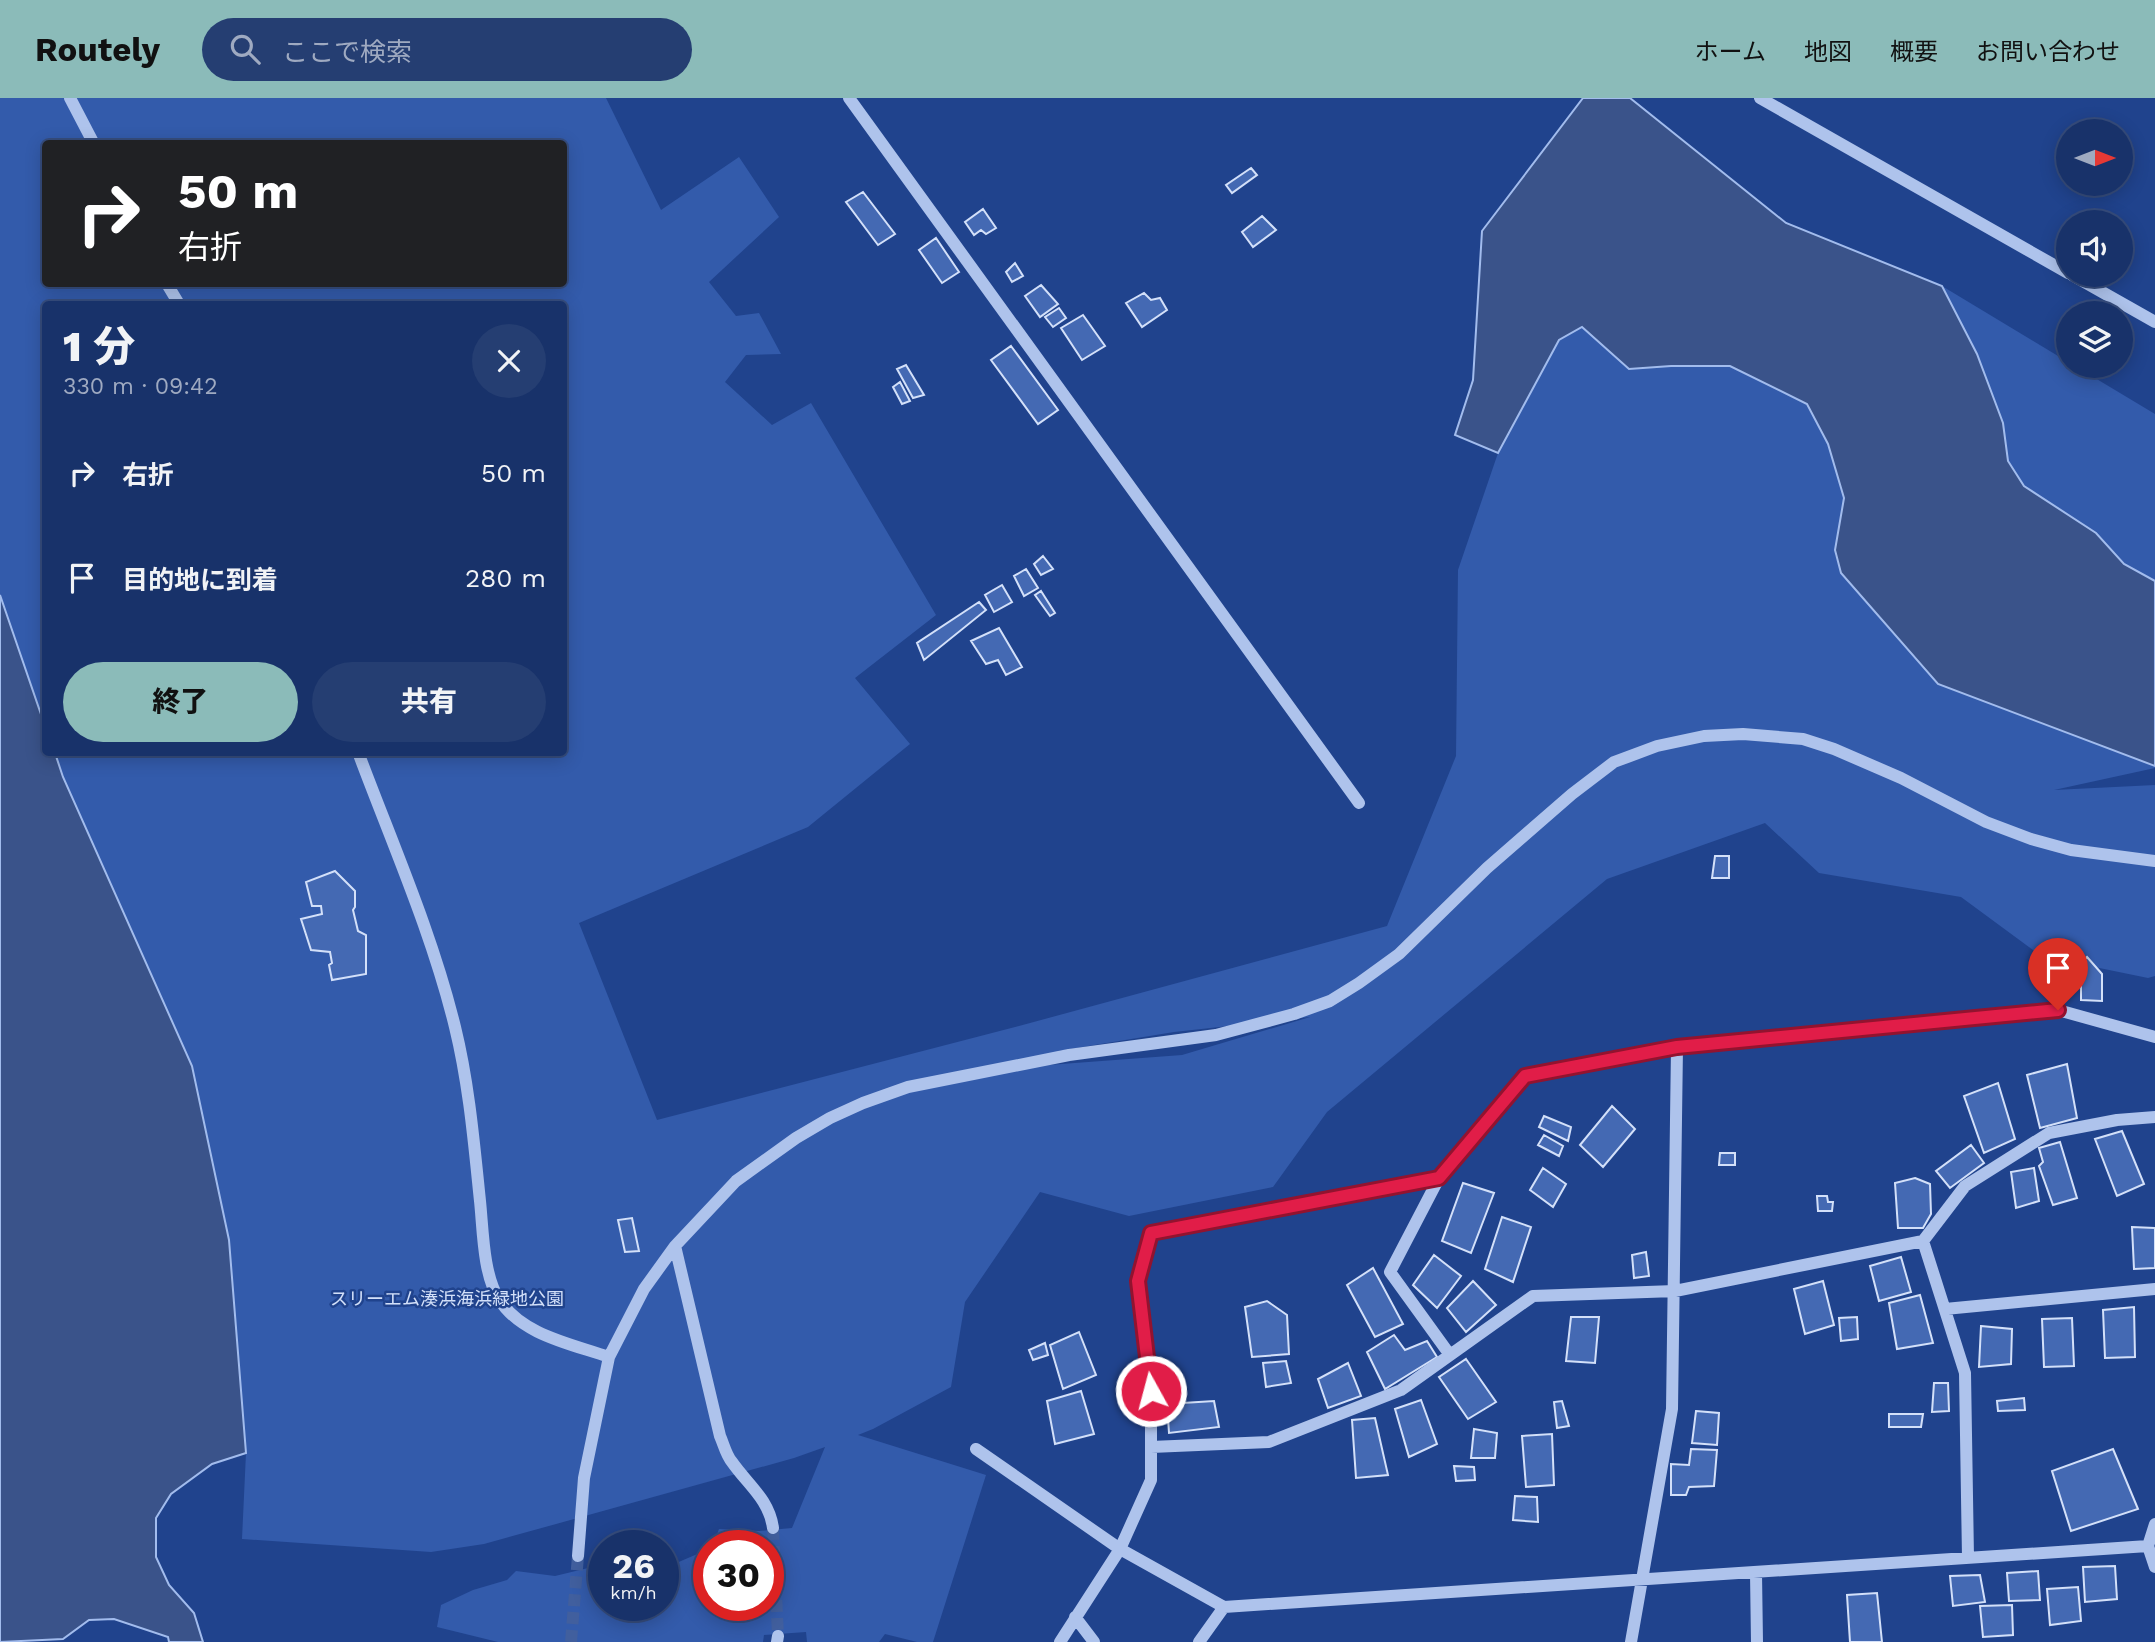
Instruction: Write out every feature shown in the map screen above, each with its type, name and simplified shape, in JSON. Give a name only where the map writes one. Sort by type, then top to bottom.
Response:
[{"type":"street","points":[[70,98],[92,140]]},
{"type":"street","points":[[849,98],[1359,803]]},
{"type":"street","points":[[1760,98],[2056,266]]},
{"type":"street","points":[[2093,287],[2155,322]]},
{"type":"street","points":[[578,1556],[584,1478],[609,1357],[644,1289],[675,1246],[736,1181],[796,1138],[830,1118],[908,1087],[1069,1055],[1216,1035],[1330,1000],[1399,954],[1487,869],[1572,794],[1614,762],[1657,746],[1704,736],[1730,734],[1803,739],[1834,749],[1901,778],[1986,822],[2031,839],[2071,850],[2155,861]]},
{"type":"street","points":[[360,756],[432,947],[456,1029],[472,1124],[487,1266],[498,1298],[514,1317],[534,1330],[609,1357]]},
{"type":"street","points":[[1450,1355],[1390,1272],[1439,1178],[1525,1076],[1677,1047],[2058,1010],[2155,1038]]},
{"type":"street","points":[[1631,1642],[1672,1409],[1677,1047]]},
{"type":"street","points":[[1151,1447],[1269,1442],[1401,1390],[1533,1296],[1675,1291],[1923,1241],[1965,1186],[2049,1133],[2117,1120],[2155,1117]]},
{"type":"street","points":[[1060,1642],[1119,1549],[1151,1480],[1151,1391],[1138,1281],[1151,1233],[1439,1178]]},
{"type":"street","points":[[1923,1241],[1965,1373],[1968,1558]]},
{"type":"street","points":[[675,1246],[720,1436],[730,1460],[762,1497],[771,1516],[773,1528]]},
{"type":"street","points":[[1945,1309],[2155,1289]]},
{"type":"street","points":[[976,1449],[1119,1549],[1224,1606],[2148,1546]]},
{"type":"street","points":[[2155,1524],[2148,1546],[2155,1567]]},
{"type":"street","points":[[1756,1573],[1757,1642]]},
{"type":"street","points":[[1199,1642],[1224,1606]]},
{"type":"street","points":[[1075,1617],[1094,1642]]},
{"type":"green space","name":"スリーエム湊浜海浜緑地公園","points":[[0,98],[606,98],[661,210],[739,157],[779,217],[709,282],[736,316],[759,313],[781,354],[746,355],[725,382],[772,425],[811,403],[936,615],[855,678],[910,744],[808,827],[579,923],[657,1120],[1019,1026],[1387,926],[1456,756],[1458,570],[1498,453],[1559,340],[1582,327],[1629,369],[1730,366],[1807,404],[1828,444],[1844,499],[1835,554],[1841,573],[1938,684],[2155,766],[2054,790],[2155,785],[2155,976],[2148,978],[2041,956],[1961,897],[1819,873],[1765,823],[1607,879],[1327,1112],[1273,1187],[1129,1216],[1040,1192],[965,1302],[951,1387],[858,1435],[986,1475],[933,1642],[917,1642],[885,1634],[879,1642],[807,1642],[806,1632],[764,1635],[763,1642],[498,1642],[437,1627],[441,1605],[473,1590],[507,1580],[516,1571],[555,1576],[588,1568],[588,1621],[679,1621],[679,1562],[693,1556],[693,1621],[784,1621],[784,1530],[770,1530],[792,1528],[825,1447],[484,1544],[431,1552],[242,1539],[246,1453],[229,1240],[56,756],[567,756],[567,301],[42,301],[42,717],[0,595]],"holes":[[[1310,1017],[1182,1055],[1048,1065],[1058,1051],[1174,1032]]]},
{"type":"green space","points":[[1942,286],[2056,355],[2056,378],[2095,378],[2155,414],[2155,581],[2124,564],[2096,533],[2024,486],[2008,461],[2003,423]]},
{"type":"shaded area","points":[[1583,98],[1630,98],[1786,223],[1942,286],[1977,354],[2003,423],[2008,461],[2024,486],[2096,533],[2124,564],[2155,581],[2155,766],[1938,684],[1841,573],[1835,550],[1844,498],[1828,444],[1807,404],[1730,366],[1629,369],[1582,327],[1559,340],[1498,453],[1455,435],[1473,380],[1482,231]]},
{"type":"shaded area","points":[[0,595],[42,717],[42,756],[56,756],[192,1066],[229,1240],[246,1453],[212,1464],[171,1494],[156,1518],[156,1557],[169,1585],[194,1613],[203,1642],[169,1642],[168,1637],[114,1619],[89,1620],[63,1639],[0,1642]]},
{"type":"building","points":[[1251,168],[1257,175],[1232,193],[1226,185]]},
{"type":"building","points":[[863,192],[895,234],[878,245],[846,202]]},
{"type":"building","points":[[983,209],[996,228],[986,234],[981,230],[974,235],[965,222]]},
{"type":"building","points":[[1262,216],[1276,230],[1253,247],[1242,232]]},
{"type":"building","points":[[936,238],[959,272],[942,283],[919,250]]},
{"type":"building","points":[[1015,263],[1023,276],[1012,282],[1006,272]]},
{"type":"building","points":[[1041,285],[1058,304],[1040,317],[1025,296]]},
{"type":"building","points":[[1144,293],[1151,300],[1160,298],[1167,310],[1142,327],[1126,303]]},
{"type":"building","points":[[1059,308],[1066,318],[1053,327],[1045,317]]},
{"type":"building","points":[[1083,315],[1105,346],[1082,360],[1061,328]]},
{"type":"building","points":[[1011,346],[1058,410],[1038,424],[991,360]]},
{"type":"building","points":[[906,365],[924,395],[913,398],[897,369]]},
{"type":"building","points":[[900,382],[910,401],[902,404],[893,387]]},
{"type":"building","points":[[1043,556],[1053,569],[1041,575],[1034,564]]},
{"type":"building","points":[[1026,569],[1038,588],[1024,596],[1014,576]]},
{"type":"building","points":[[1002,585],[1012,602],[994,612],[985,595]]},
{"type":"building","points":[[1041,591],[1055,613],[1050,616],[1035,595]]},
{"type":"building","points":[[979,602],[986,610],[924,660],[917,643]]},
{"type":"building","points":[[999,628],[1022,667],[1006,675],[998,660],[986,664],[971,641]]},
{"type":"building","points":[[1715,856],[1729,856],[1729,878],[1712,878]]},
{"type":"building","points":[[335,871],[355,891],[353,910],[358,931],[366,935],[366,974],[332,980],[330,952],[311,950],[301,919],[322,914],[321,906],[312,906],[306,882]]},
{"type":"building","points":[[2087,957],[2102,974],[2102,1001],[2081,1000],[2081,985],[2072,971]]},
{"type":"building","points":[[2067,1064],[2077,1118],[2040,1128],[2027,1075]]},
{"type":"building","points":[[1998,1083],[2015,1139],[1984,1153],[1964,1096]]},
{"type":"building","points":[[1612,1106],[1635,1129],[1603,1167],[1580,1145]]},
{"type":"building","points":[[1544,1116],[1571,1127],[1568,1141],[1539,1127]]},
{"type":"building","points":[[2122,1131],[2144,1184],[2117,1196],[2095,1139]]},
{"type":"building","points":[[1544,1135],[1563,1146],[1559,1156],[1538,1145]]},
{"type":"building","points":[[2060,1142],[2077,1198],[2053,1205],[2039,1166],[2043,1162],[2039,1148]]},
{"type":"building","points":[[1971,1145],[1984,1163],[1950,1188],[1936,1171]]},
{"type":"building","points":[[1720,1153],[1735,1153],[1735,1165],[1719,1165]]},
{"type":"building","points":[[1543,1168],[1566,1184],[1553,1207],[1530,1190]]},
{"type":"building","points":[[2034,1168],[2039,1201],[2016,1208],[2011,1172]]},
{"type":"building","points":[[1915,1178],[1930,1184],[1931,1214],[1923,1228],[1898,1228],[1895,1183]]},
{"type":"building","points":[[1463,1183],[1494,1193],[1471,1253],[1442,1241]]},
{"type":"building","points":[[1817,1196],[1827,1196],[1828,1202],[1833,1202],[1832,1211],[1818,1211]]},
{"type":"building","points":[[1502,1217],[1531,1227],[1513,1282],[1485,1269]]},
{"type":"building","points":[[632,1218],[639,1251],[625,1252],[618,1220]]},
{"type":"building","points":[[2132,1227],[2155,1228],[2155,1268],[2134,1269]]},
{"type":"building","points":[[1646,1252],[1649,1276],[1634,1278],[1632,1255]]},
{"type":"building","points":[[1434,1255],[1461,1276],[1437,1308],[1413,1285]]},
{"type":"building","points":[[1901,1257],[1911,1292],[1879,1301],[1870,1266]]},
{"type":"building","points":[[1373,1268],[1403,1324],[1375,1337],[1347,1285]]},
{"type":"building","points":[[1473,1281],[1496,1305],[1466,1332],[1447,1308]]},
{"type":"building","points":[[1823,1281],[1834,1325],[1805,1334],[1794,1289]]},
{"type":"building","points":[[1920,1295],[1933,1343],[1897,1349],[1889,1303]]},
{"type":"building","points":[[1267,1301],[1287,1315],[1289,1354],[1252,1357],[1245,1307]]},
{"type":"building","points":[[2134,1307],[2135,1357],[2105,1358],[2103,1310]]},
{"type":"building","points":[[1571,1317],[1599,1317],[1595,1363],[1566,1361]]},
{"type":"building","points":[[1857,1317],[1858,1339],[1841,1341],[1839,1318]]},
{"type":"building","points":[[2072,1318],[2074,1366],[2044,1367],[2042,1319]]},
{"type":"building","points":[[1981,1326],[2012,1329],[2011,1364],[1979,1367]]},
{"type":"building","points":[[1079,1332],[1096,1375],[1063,1389],[1050,1345]]},
{"type":"building","points":[[1394,1335],[1405,1350],[1427,1341],[1437,1357],[1385,1389],[1367,1352]]},
{"type":"building","points":[[1045,1343],[1048,1355],[1033,1360],[1029,1350]]},
{"type":"building","points":[[1466,1359],[1496,1402],[1468,1419],[1439,1377]]},
{"type":"building","points":[[1286,1361],[1291,1383],[1266,1387],[1263,1363]]},
{"type":"building","points":[[1348,1363],[1361,1396],[1328,1408],[1318,1379]]},
{"type":"building","points":[[1934,1383],[1948,1383],[1949,1411],[1932,1412]]},
{"type":"building","points":[[1081,1391],[1094,1434],[1055,1444],[1047,1401]]},
{"type":"building","points":[[2024,1398],[2025,1410],[1998,1411],[1997,1401]]},
{"type":"building","points":[[1421,1400],[1437,1444],[1409,1457],[1395,1409]]},
{"type":"building","points":[[1214,1401],[1219,1427],[1169,1433],[1167,1404]]},
{"type":"building","points":[[1562,1401],[1569,1426],[1557,1428],[1554,1402]]},
{"type":"building","points":[[1696,1411],[1719,1413],[1717,1445],[1692,1443]]},
{"type":"building","points":[[1889,1414],[1923,1414],[1921,1427],[1889,1427]]},
{"type":"building","points":[[1375,1418],[1388,1475],[1356,1478],[1352,1420]]},
{"type":"building","points":[[1474,1429],[1497,1433],[1495,1458],[1471,1458]]},
{"type":"building","points":[[1552,1434],[1554,1485],[1526,1487],[1522,1436]]},
{"type":"building","points":[[1691,1449],[1717,1450],[1714,1486],[1689,1487],[1686,1495],[1671,1495],[1671,1464],[1689,1465]]},
{"type":"building","points":[[2113,1449],[2138,1509],[2071,1531],[2052,1471]]},
{"type":"building","points":[[1454,1466],[1474,1467],[1475,1480],[1456,1481]]},
{"type":"building","points":[[1515,1496],[1537,1497],[1538,1522],[1513,1520]]},
{"type":"building","points":[[2115,1566],[2117,1599],[2085,1602],[2083,1567]]},
{"type":"building","points":[[2038,1571],[2040,1600],[2009,1601],[2007,1573]]},
{"type":"building","points":[[1980,1575],[1985,1602],[1953,1606],[1950,1576]]},
{"type":"building","points":[[2078,1587],[2081,1621],[2050,1625],[2047,1589]]},
{"type":"building","points":[[1877,1593],[1882,1642],[1850,1642],[1847,1595]]},
{"type":"building","points":[[2012,1605],[2013,1635],[1983,1637],[1980,1606]]},
{"type":"tunnel","points":[[773,1528],[778,1636]]},
{"type":"tunnel","points":[[571,1642],[578,1556]]},
{"type":"route","points":[[1151,1391],[1138,1281],[1151,1233],[1439,1178],[1525,1076],[1677,1047],[2058,1010]]}]
